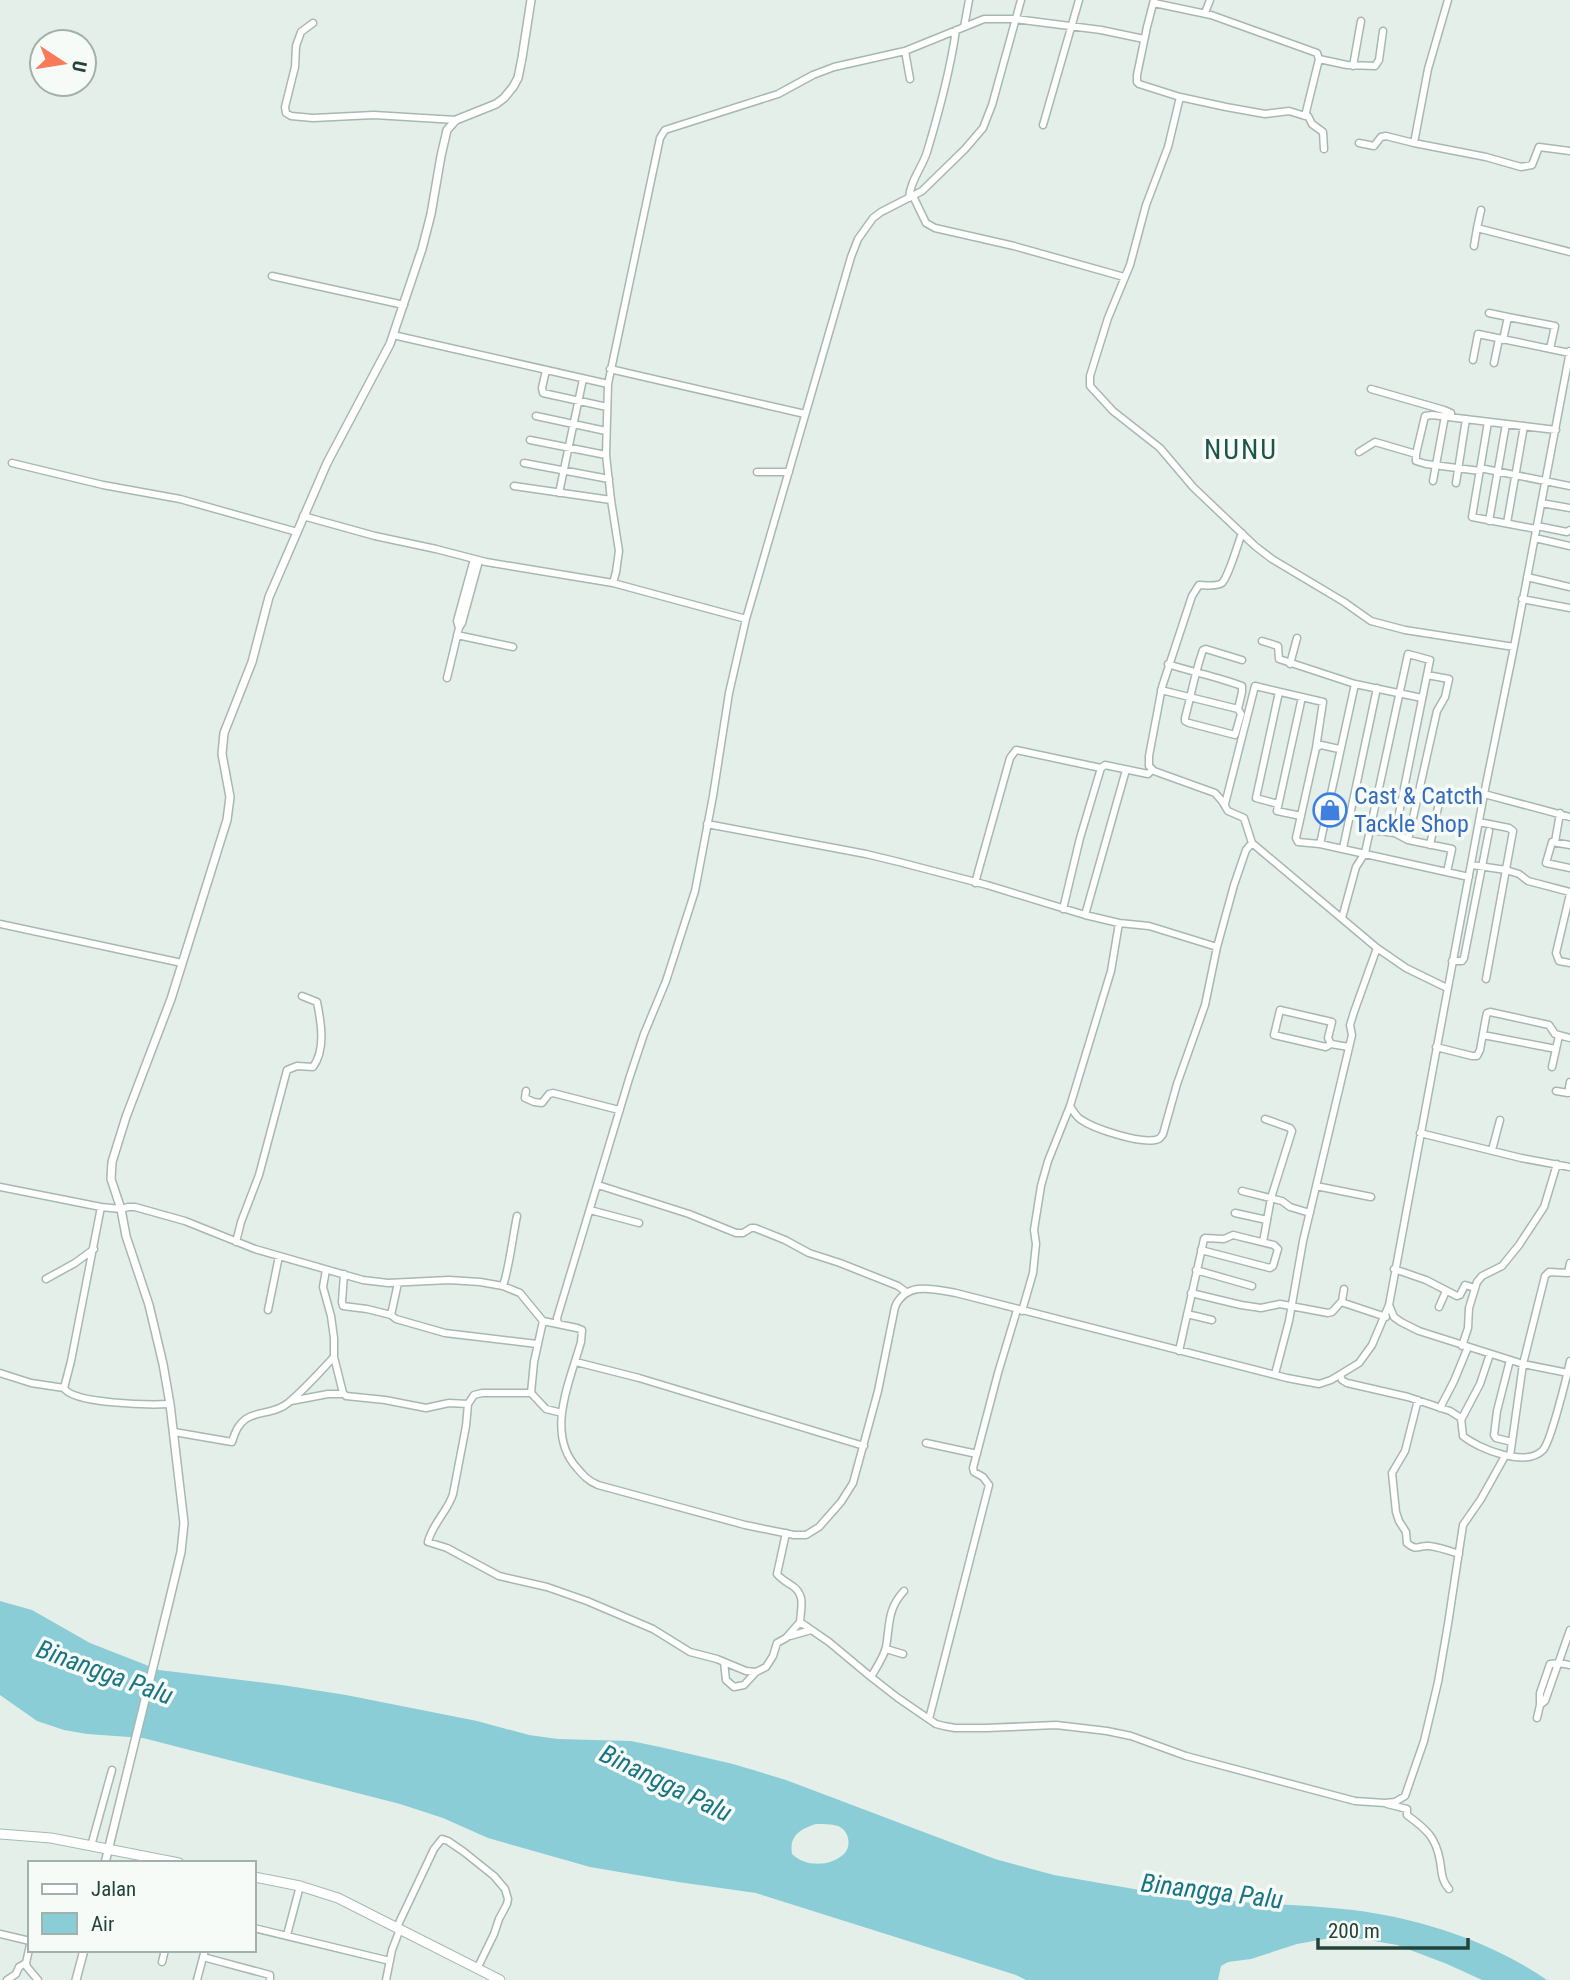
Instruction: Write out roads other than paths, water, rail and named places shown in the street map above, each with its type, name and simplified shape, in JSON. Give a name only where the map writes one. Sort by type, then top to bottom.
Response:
[{"type":"main road","points":[[0,1834],[51,1838],[169,1861]]},
{"type":"main road","points":[[256,1877],[300,1886],[338,1898],[500,1980]]},
{"type":"street","points":[[105,1861],[174,1583],[184,1518],[170,1405],[155,1327],[126,1236],[111,1179],[111,1162],[125,1117],[160,1032],[204,898],[229,808],[230,791],[222,754],[224,733],[252,662],[269,597],[327,463],[385,356],[422,249],[447,130],[456,121],[496,104],[513,87],[518,78],[531,0]]},
{"type":"street","points":[[970,0],[926,156],[910,190],[911,197],[930,226],[1124,277]]},
{"type":"street","points":[[558,1324],[557,1318],[644,1034],[666,981],[695,891],[729,692],[746,619],[858,239],[873,218],[933,181],[983,128],[992,106],[1021,0]]},
{"type":"street","points":[[1043,125],[1079,0]]},
{"type":"street","points":[[1205,13],[1210,0]]},
{"type":"street","points":[[1414,143],[1431,56],[1448,0]]},
{"type":"street","points":[[1305,116],[1318,54],[1205,13],[1154,1],[1137,82],[1180,97],[1256,113],[1289,111],[1305,116],[1308,116],[1313,125],[1323,132],[1324,149]]},
{"type":"street","points":[[613,583],[619,544],[606,455],[608,384],[660,138],[665,130],[778,94],[813,75],[834,68],[905,51],[984,19],[1015,19],[1072,26],[1144,39]]},
{"type":"street","points":[[1353,66],[1361,21]]},
{"type":"street","points":[[313,23],[300,32],[286,113],[313,118],[374,115],[456,121]]},
{"type":"street","points":[[1318,59],[1353,66],[1374,66],[1377,64],[1383,31]]},
{"type":"street","points":[[905,51],[910,79]]},
{"type":"street","points":[[1180,97],[1168,147],[1146,205],[1130,265],[1108,318],[1090,376],[1090,386],[1113,411],[1160,448],[1193,487],[1272,559],[1371,621],[1405,630],[1514,648]]},
{"type":"street","points":[[1359,144],[1374,146],[1381,137],[1386,136],[1521,167],[1532,165],[1539,147],[1570,151]]},
{"type":"street","points":[[1474,246],[1481,210]]},
{"type":"street","points":[[1477,228],[1570,253]]},
{"type":"street","points":[[272,276],[404,305]]},
{"type":"street","points":[[1489,313],[1555,326],[1550,349]]},
{"type":"street","points":[[1494,363],[1508,317]]},
{"type":"street","points":[[0,1186],[101,1207],[135,1207],[174,1218],[279,1256],[376,1283],[449,1280],[480,1282],[503,1286],[520,1293],[543,1321],[582,1330],[560,1429],[567,1457],[591,1482],[722,1519],[800,1535],[810,1533],[835,1510],[853,1483],[883,1368],[895,1307],[906,1292],[936,1289],[1319,1384],[1340,1375],[1366,1355],[1389,1305],[1452,961],[1570,352],[1478,334],[1473,360]]},
{"type":"street","points":[[393,335],[608,384]]},
{"type":"street","points":[[610,369],[805,414]]},
{"type":"street","points":[[546,370],[543,393],[607,407]]},
{"type":"street","points":[[559,493],[583,379]]},
{"type":"street","points":[[1371,389],[1451,413],[1433,481]]},
{"type":"street","points":[[1556,430],[1428,415],[1424,418],[1415,458],[1418,462],[1437,466],[1498,471],[1570,486]]},
{"type":"street","points":[[537,416],[606,430]]},
{"type":"street","points":[[1456,484],[1466,419]]},
{"type":"street","points":[[1488,422],[1473,518],[1567,532],[1570,530]]},
{"type":"street","points":[[1489,520],[1506,424]]},
{"type":"street","points":[[1507,523],[1524,426]]},
{"type":"street","points":[[530,440],[606,455]]},
{"type":"street","points":[[1359,452],[1375,442],[1416,454]]},
{"type":"street","points":[[12,463],[103,485],[180,499],[297,532]]},
{"type":"street","points":[[524,463],[609,479]]},
{"type":"street","points":[[757,472],[789,472]]},
{"type":"street","points":[[513,486],[611,500]]},
{"type":"street","points":[[1541,503],[1570,508]]},
{"type":"street","points":[[303,516],[476,560],[613,583],[746,619]]},
{"type":"street","points":[[1242,533],[1222,583],[1196,587],[1161,690],[1148,761],[1152,770],[1215,793],[1233,814],[1244,818],[1252,843],[1377,948],[1405,968],[1447,988]]},
{"type":"street","points":[[1535,538],[1570,545]]},
{"type":"street","points":[[447,678],[458,631],[457,621],[476,560]]},
{"type":"street","points":[[1527,577],[1570,587]]},
{"type":"street","points":[[1522,599],[1570,608]]},
{"type":"street","points":[[458,631],[513,647]]},
{"type":"street","points":[[1290,664],[1297,638]]},
{"type":"street","points":[[1262,641],[1278,646],[1279,659],[1290,664],[1355,684],[1422,698]]},
{"type":"street","points":[[1168,664],[1197,673],[1241,686],[1238,709],[1241,714],[1235,735],[1186,722],[1185,718],[1190,697],[1197,673],[1204,649],[1242,660]]},
{"type":"street","points":[[1342,918],[1356,867],[1365,853],[1408,654],[1430,660],[1395,833]]},
{"type":"street","points":[[1408,840],[1437,711],[1445,697],[1450,676],[1427,675]]},
{"type":"street","points":[[1320,844],[1355,684]]},
{"type":"street","points":[[1225,806],[1255,686],[1323,702],[1296,840],[1469,877]]},
{"type":"street","points":[[1343,848],[1377,688]]},
{"type":"street","points":[[1161,690],[1238,709]]},
{"type":"street","points":[[1278,804],[1256,798],[1279,692]]},
{"type":"street","points":[[1301,816],[1277,811],[1302,697]]},
{"type":"street","points":[[1445,697],[1455,699]]},
{"type":"street","points":[[1316,748],[1321,745],[1339,749]]},
{"type":"street","points":[[975,883],[1010,758],[1016,750],[1101,768],[1105,765],[1148,774],[1152,770]]},
{"type":"street","points":[[1063,909],[1101,768]]},
{"type":"street","points":[[1085,915],[1126,770]]},
{"type":"street","points":[[1484,794],[1570,817]]},
{"type":"street","points":[[1430,845],[1440,798]]},
{"type":"street","points":[[1555,842],[1560,814]]},
{"type":"street","points":[[1479,822],[1512,830],[1486,979]]},
{"type":"street","points":[[707,824],[936,870],[1063,909],[1119,923],[1149,926],[1217,947]]},
{"type":"street","points":[[1370,830],[1395,833],[1408,840],[1452,849],[1447,872]]},
{"type":"street","points":[[1452,961],[1462,961],[1464,958],[1489,831]]},
{"type":"street","points":[[1570,845],[1551,842],[1546,863],[1570,868]]},
{"type":"street","points":[[1070,1106],[1084,1122],[1113,1134],[1151,1141],[1161,1137],[1166,1129],[1177,1084],[1205,1005],[1217,947],[1242,858],[1252,843]]},
{"type":"street","points":[[1472,865],[1506,870],[1519,874],[1528,881],[1570,893],[1556,953],[1559,961],[1570,963]]},
{"type":"street","points":[[929,1719],[989,1485],[973,1468],[998,1373],[1033,1273],[1036,1244],[1034,1230],[1041,1186],[1070,1106],[1111,971],[1119,923]]},
{"type":"street","points":[[0,924],[182,963]]},
{"type":"street","points":[[1275,1374],[1352,1035],[1350,1025],[1377,948]]},
{"type":"street","points":[[236,1242],[258,1180],[287,1070],[297,1066],[313,1068],[316,1064],[322,1020],[317,1002],[302,996]]},
{"type":"street","points":[[1331,1044],[1328,1038],[1332,1022],[1280,1010],[1274,1035],[1326,1046],[1331,1044],[1349,1047]]},
{"type":"street","points":[[1436,1047],[1475,1056],[1480,1050],[1487,1013],[1490,1012],[1549,1025],[1554,1033],[1570,1038]]},
{"type":"street","points":[[1483,1034],[1556,1049]]},
{"type":"street","points":[[1552,1067],[1559,1036]]},
{"type":"street","points":[[1556,1091],[1569,1093],[1570,1082]]},
{"type":"street","points":[[526,1091],[525,1098],[538,1103],[542,1103],[553,1093],[620,1110]]},
{"type":"street","points":[[1263,1242],[1271,1198],[1292,1131],[1265,1119]]},
{"type":"street","points":[[1492,1150],[1500,1119]]},
{"type":"street","points":[[1420,1133],[1570,1167]]},
{"type":"street","points":[[1440,1408],[1454,1381],[1465,1346],[1468,1314],[1477,1282],[1482,1276],[1507,1262],[1519,1245],[1544,1207],[1557,1164]]},
{"type":"street","points":[[598,1185],[689,1214],[736,1233],[743,1233],[751,1228],[759,1230],[809,1253],[898,1286],[906,1292]]},
{"type":"street","points":[[1316,1186],[1371,1197]]},
{"type":"street","points":[[1242,1191],[1284,1202],[1290,1207],[1310,1213]]},
{"type":"street","points":[[101,1207],[65,1392],[92,1399],[170,1405]]},
{"type":"street","points":[[590,1210],[639,1223]]},
{"type":"street","points":[[1235,1213],[1266,1220]]},
{"type":"street","points":[[503,1286],[517,1216]]},
{"type":"street","points":[[1179,1351],[1196,1270],[1201,1250],[1204,1239],[1233,1236],[1277,1247],[1272,1268],[1201,1250]]},
{"type":"street","points":[[46,1279],[94,1249]]},
{"type":"street","points":[[268,1310],[279,1256]]},
{"type":"street","points":[[800,1622],[936,1724],[955,1728],[1056,1725],[1107,1731],[1131,1736],[1186,1756],[1355,1801],[1395,1802],[1405,1796],[1424,1741],[1456,1583],[1463,1525],[1508,1456],[1523,1364],[1546,1273],[1568,1273],[1570,1263]]},
{"type":"street","points":[[1394,1269],[1426,1280],[1458,1296],[1465,1286],[1475,1288]]},
{"type":"street","points":[[326,1270],[323,1294],[331,1316],[334,1356],[343,1394]]},
{"type":"street","points":[[1196,1270],[1252,1286]]},
{"type":"street","points":[[344,1275],[343,1306],[391,1315],[396,1319],[445,1333],[537,1344]]},
{"type":"street","points":[[391,1315],[398,1283]]},
{"type":"street","points":[[1191,1293],[1261,1308],[1275,1304],[1331,1312],[1342,1301],[1344,1289]]},
{"type":"street","points":[[1439,1307],[1446,1291]]},
{"type":"street","points":[[1342,1301],[1419,1331],[1490,1354],[1569,1373]]},
{"type":"street","points":[[1389,1305],[1394,1317],[1401,1322]]},
{"type":"street","points":[[1187,1314],[1212,1320]]},
{"type":"street","points":[[531,1393],[537,1344],[543,1321]]},
{"type":"street","points":[[1461,1420],[1480,1384],[1490,1354]]},
{"type":"street","points":[[174,1432],[232,1441],[239,1425],[245,1419],[278,1409],[291,1401],[334,1356]]},
{"type":"street","points":[[1510,1360],[1494,1435],[1512,1442]]},
{"type":"street","points":[[1340,1375],[1347,1383],[1393,1392],[1457,1415],[1461,1420],[1464,1438],[1508,1456],[1537,1455],[1545,1448],[1551,1433],[1570,1361]]},
{"type":"street","points":[[576,1362],[639,1378],[864,1446]]},
{"type":"street","points":[[0,1373],[32,1383],[64,1388]]},
{"type":"street","points":[[562,1413],[546,1409],[531,1393],[474,1395],[468,1404],[461,1459],[451,1501],[430,1534],[428,1542],[447,1548],[499,1576],[547,1587],[587,1601],[653,1629],[690,1652],[756,1672]]},
{"type":"street","points":[[291,1401],[343,1394],[426,1408],[454,1403],[468,1404]]},
{"type":"street","points":[[1418,1400],[1405,1451],[1391,1473],[1395,1511],[1405,1529],[1409,1546],[1416,1549],[1429,1546],[1459,1554]]},
{"type":"street","points":[[926,1443],[977,1454]]},
{"type":"street","points":[[786,1533],[777,1574],[798,1589],[802,1598],[800,1622],[786,1638]]},
{"type":"street","points":[[871,1677],[886,1649],[893,1605],[904,1591]]},
{"type":"street","points":[[724,1662],[726,1681],[734,1687],[744,1685],[756,1672],[766,1667],[778,1643],[811,1630]]},
{"type":"street","points":[[1559,1663],[1570,1630]]},
{"type":"street","points":[[886,1649],[903,1654]]},
{"type":"street","points":[[1537,1718],[1549,1664],[1570,1665]]},
{"type":"street","points":[[91,1846],[112,1770]]},
{"type":"street","points":[[1385,1803],[1407,1809],[1407,1815],[1427,1829],[1440,1860],[1443,1882],[1449,1889]]},
{"type":"street","points":[[386,1980],[398,1928],[434,1849],[442,1839],[475,1860],[499,1881],[508,1899],[477,1969]]},
{"type":"street","points":[[287,1934],[300,1886]]},
{"type":"street","points":[[256,1928],[390,1961]]},
{"type":"street","points":[[0,1934],[28,1942]]},
{"type":"street","points":[[28,1952],[27,1968],[37,1980]]},
{"type":"street","points":[[76,1980],[83,1952]]},
{"type":"street","points":[[162,1962],[164,1952]]},
{"type":"street","points":[[197,1980],[204,1954],[270,1975],[270,1980]]},
{"type":"street","points":[[7,1980],[26,1963]]},
{"type":"water","name":"Binangga Palu","points":[[0,1601],[32,1610],[90,1643],[159,1670],[346,1695],[477,1721],[529,1735],[558,1739],[631,1741],[660,1747],[786,1780],[995,1859],[1054,1875],[1157,1893],[1170,1898],[1196,1897],[1341,1909],[1404,1919],[1479,1943],[1547,1980],[1482,1980],[1397,1945],[1363,1939],[1330,1938],[1297,1944],[1251,1959],[1228,1962],[1221,1966],[1218,1980],[1026,1980],[756,1893],[590,1867],[488,1838],[443,1818],[400,1804],[143,1738],[64,1730],[37,1721],[0,1695]],"holes":[[[816,1824],[838,1826],[845,1831],[848,1847],[844,1854],[832,1861],[818,1864],[804,1861],[792,1854],[792,1842],[797,1834]]]},
{"type":"place","name":"Cast & Catcth Tackle Shop","points":[[1330,810]]},
{"type":"district","name":"NUNU","points":[[1241,449]]}]
